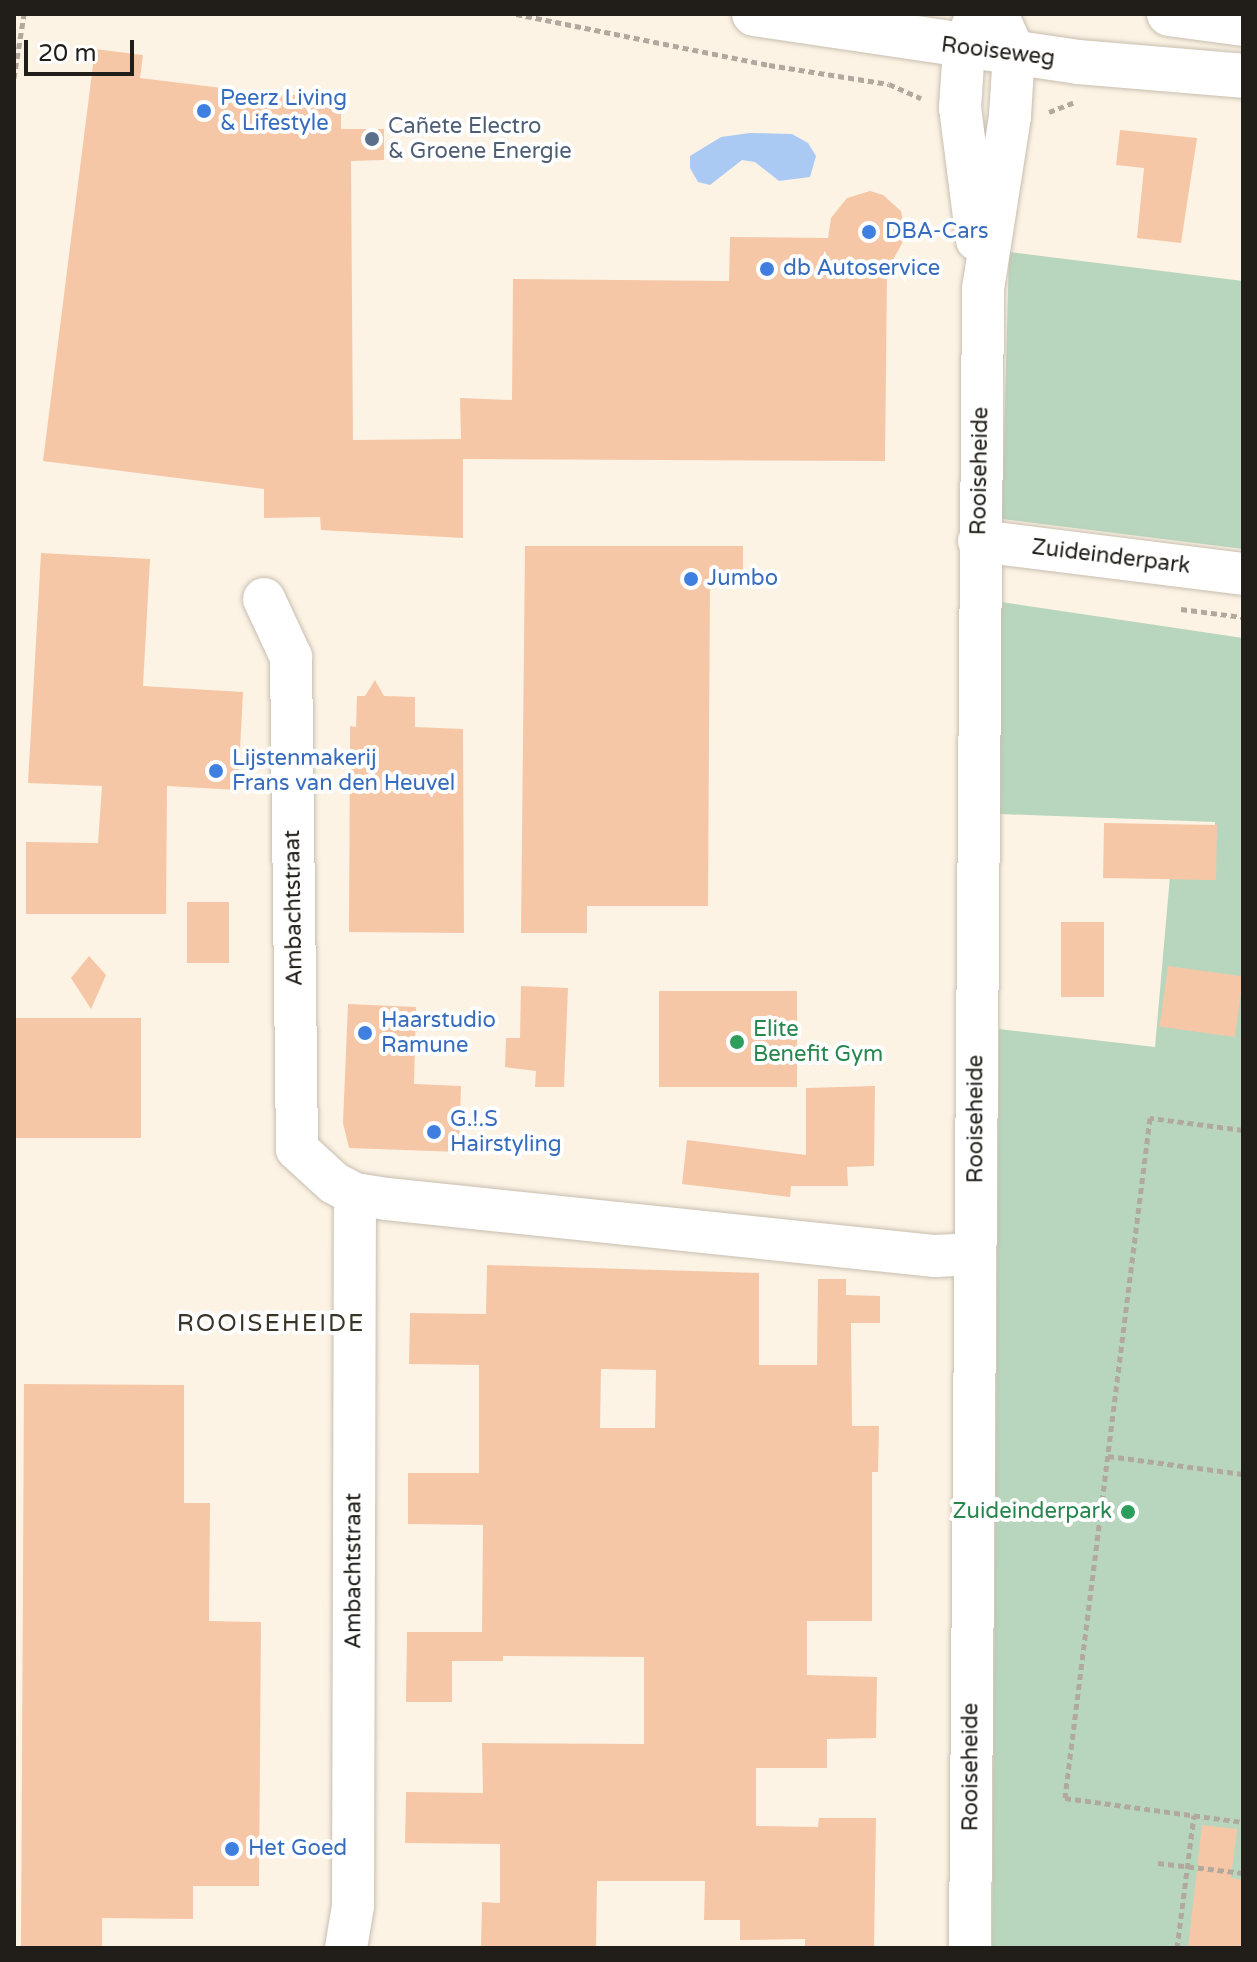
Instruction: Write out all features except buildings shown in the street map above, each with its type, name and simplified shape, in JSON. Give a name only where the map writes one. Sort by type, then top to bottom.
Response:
[{"type":"main road","name":"Rooiseweg","points":[[754,14],[1006,33],[1243,76]]},
{"type":"main road","points":[[1169,14],[1243,24]]},
{"type":"street","name":"Rooiseheide","points":[[971,30],[960,108],[983,289]]},
{"type":"street","name":"Rooiseheide","points":[[970,1948],[983,289],[1010,116],[1006,33]]},
{"type":"street","name":"Zuideinderpark","points":[[979,541],[1243,574]]},
{"type":"street","name":"Ambachtstraat","points":[[264,599],[291,657],[297,1149],[334,1183],[355,1194],[935,1256],[975,1254]]},
{"type":"street","name":"Ambachtstraat","points":[[346,1948],[353,1906],[355,1194]]},
{"type":"path","points":[[14,78],[24,14]]},
{"type":"path","points":[[1243,1130],[1150,1118],[1065,1798],[1243,1822]]},
{"type":"path","points":[[1108,1456],[1243,1474]]},
{"type":"path","points":[[1177,1948],[1194,1815]]},
{"type":"path","points":[[1158,1863],[1243,1873]]},
{"type":"green space","points":[[1009,252],[1243,281],[1243,549],[1002,519]]},
{"type":"green space","name":"Zuideinderpark","points":[[1001,602],[1243,638],[1243,1948],[992,1948],[999,1029],[1155,1047],[1170,876],[1213,878],[1215,822],[1000,814]]},
{"type":"water","points":[[750,133],[792,134],[808,143],[816,156],[810,177],[779,181],[755,162],[742,160],[710,185],[698,182],[690,168],[690,156],[721,137]]},
{"type":"place","name":"Peerz Living & Lifestyle","points":[[204,111]]},
{"type":"place","name":"Cañete Electro & Groene Energie","points":[[372,139]]},
{"type":"place","name":"DBA-Cars","points":[[869,232]]},
{"type":"place","name":"db Autoservice","points":[[767,269]]},
{"type":"place","name":"Jumbo","points":[[691,579]]},
{"type":"place","name":"Lijstenmakerij Frans van den Heuvel","points":[[216,771]]},
{"type":"place","name":"Haarstudio Ramune","points":[[365,1033]]},
{"type":"place","name":"Elite Benefit Gym","points":[[737,1042]]},
{"type":"place","name":"G.!.S Hairstyling","points":[[434,1132]]},
{"type":"place","name":"Zuideinderpark","points":[[1128,1512]]},
{"type":"place","name":"Het Goed","points":[[232,1849]]},
{"type":"district","name":"ROOISEHEIDE","points":[[271,1324]]}]
